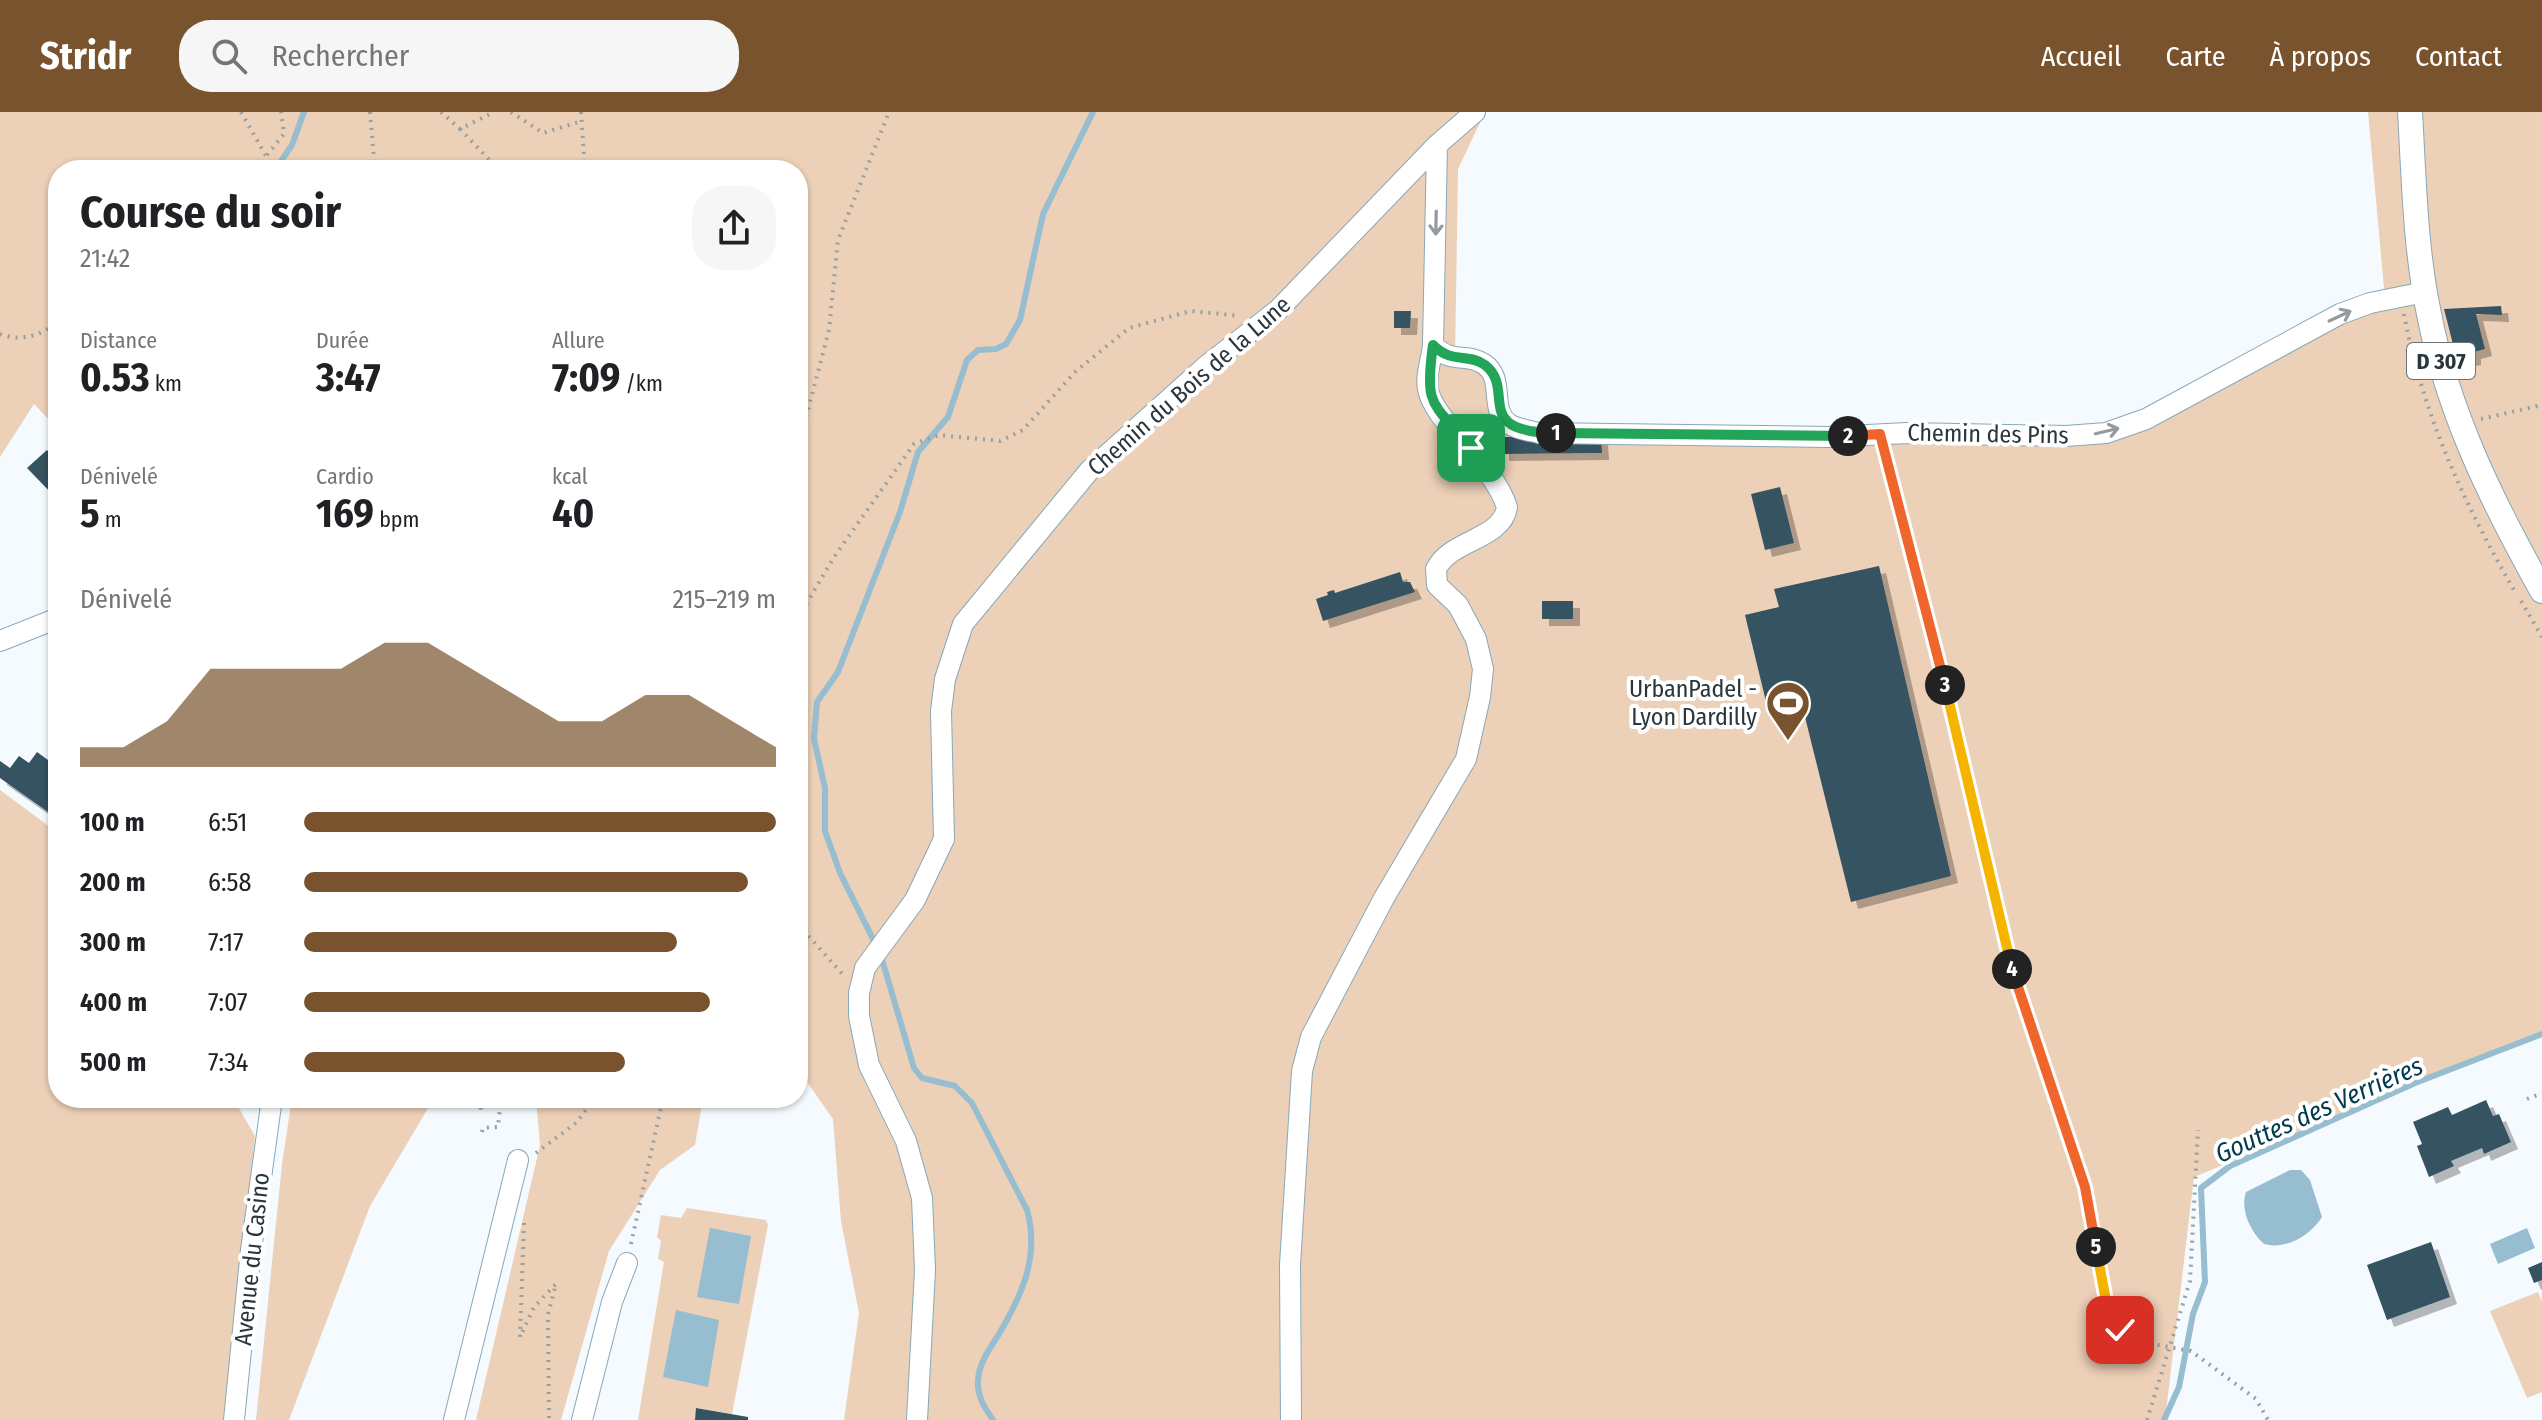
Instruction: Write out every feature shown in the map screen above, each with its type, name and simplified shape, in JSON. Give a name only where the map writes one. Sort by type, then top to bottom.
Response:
[{"type":"main road","name":"D 307","points":[[2410,112],[2425,292],[2460,424],[2498,509],[2542,591]]},
{"type":"street","name":"Chemin du Bois de la Lune","points":[[917,1420],[925,1270],[922,1198],[906,1141],[869,1065],[859,1016],[859,993],[864,971],[915,900],[944,839],[941,711],[945,679],[963,624],[1089,471],[1205,367],[1259,325],[1325,263],[1437,145],[1475,112]]},
{"type":"street","points":[[1291,1420],[1290,1265],[1302,1071],[1311,1037],[1384,898],[1466,759],[1483,669],[1476,639],[1458,605],[1437,585],[1436,569],[1449,551],[1498,526],[1507,507],[1497,480],[1437,409],[1427,388],[1433,345],[1437,145]]},
{"type":"street","name":"Chemin des Pins","points":[[1433,345],[1444,357],[1482,362],[1496,376],[1498,409],[1509,424],[1539,433],[2066,436],[2106,433],[2146,419],[2340,314],[2370,303],[2425,292]]},
{"type":"street","points":[[0,641],[48,622]]},
{"type":"street","name":"Avenue du Casino","points":[[234,1420],[251,1250],[271,1108]]},
{"type":"street","points":[[454,1420],[518,1163]]},
{"type":"street","points":[[582,1420],[612,1302],[627,1263]]},
{"type":"path","points":[[241,112],[266,156]]},
{"type":"path","points":[[265,160],[284,134],[281,112]]},
{"type":"path","points":[[370,112],[374,160]]},
{"type":"path","points":[[441,112],[489,160]]},
{"type":"path","points":[[460,129],[494,112]]},
{"type":"path","points":[[511,112],[543,133],[582,121]]},
{"type":"path","points":[[581,112],[584,160]]},
{"type":"path","points":[[808,410],[829,330],[838,240],[889,112]]},
{"type":"path","points":[[808,603],[898,464],[923,439],[946,435],[1000,441],[1023,430],[1092,356],[1118,334],[1142,323],[1205,311],[1239,315],[1259,325]]},
{"type":"path","points":[[0,334],[14,339],[48,331]]},
{"type":"path","points":[[2436,431],[2542,405]]},
{"type":"path","points":[[1880,434],[1917,565],[2018,996],[2085,1187],[2107,1306],[2120,1330],[2141,1342],[2191,1351],[2256,1399],[2268,1420]]},
{"type":"path","points":[[808,935],[859,993]]},
{"type":"path","points":[[2527,1099],[2542,1093]]},
{"type":"path","points":[[482,1132],[483,1128],[498,1127],[500,1108]]},
{"type":"path","points":[[518,1163],[576,1123],[587,1108]]},
{"type":"path","points":[[627,1263],[661,1108]]},
{"type":"path","points":[[2147,1420],[2190,1281],[2198,1130]]},
{"type":"path","points":[[525,1218],[520,1337],[534,1307],[556,1284],[548,1314],[549,1420]]},
{"type":"shaded area","points":[[0,112],[1485,112],[1458,169],[1455,358],[1482,362],[1509,424],[2106,433],[2385,299],[2368,112],[2542,112],[2542,1034],[2194,1177],[2165,1420],[844,1420],[859,1313],[841,1221],[833,1119],[808,1083],[808,160],[48,160],[48,419],[34,404],[0,457]]},
{"type":"shaded area","points":[[0,790],[48,826],[48,1108],[239,1108],[255,1136],[224,1420],[0,1420]]},
{"type":"shaded area","points":[[290,1108],[428,1108],[370,1206],[289,1420],[256,1420]]},
{"type":"shaded area","points":[[537,1108],[701,1108],[695,1145],[660,1170],[609,1251],[561,1420],[476,1420],[540,1145]]},
{"type":"shaded area","points":[[687,1208],[766,1220],[768,1225],[732,1414],[697,1408],[695,1420],[638,1420],[664,1262],[658,1259],[661,1241],[657,1237],[661,1215],[681,1218]]},
{"type":"shaded area","points":[[2538,1292],[2542,1302],[2542,1392],[2527,1398],[2490,1311]]},
{"type":"water","points":[[2290,1170],[2301,1170],[2310,1180],[2322,1217],[2297,1240],[2281,1245],[2264,1244],[2248,1220],[2244,1206],[2246,1192]]},
{"type":"water","points":[[710,1228],[751,1236],[739,1304],[697,1297]]},
{"type":"water","points":[[2527,1228],[2535,1248],[2498,1264],[2490,1244]]},
{"type":"water","points":[[676,1310],[719,1320],[708,1387],[663,1377]]},
{"type":"building","points":[[2501,306],[2502,315],[2476,314],[2485,349],[2474,352],[2474,358],[2469,359],[2465,354],[2456,356],[2444,309]]},
{"type":"building","points":[[1394,311],[1411,311],[1410,328],[1394,328]]},
{"type":"building","points":[[1502,437],[1601,437],[1602,453],[1502,454]]},
{"type":"building","points":[[47,450],[48,490],[27,468]]},
{"type":"building","points":[[1780,487],[1794,543],[1765,550],[1751,494]]},
{"type":"building","points":[[1879,566],[1951,876],[1851,902],[1803,709],[1770,718],[1745,615],[1779,607],[1774,589]]},
{"type":"building","points":[[1400,572],[1403,582],[1410,582],[1415,592],[1323,621],[1316,599],[1328,595],[1327,592],[1334,590],[1335,593]]},
{"type":"building","points":[[1542,601],[1573,601],[1573,619],[1542,619]]},
{"type":"building","points":[[37,752],[48,760],[48,812],[0,778],[0,761],[10,768],[19,756],[29,763]]},
{"type":"building","points":[[2486,1100],[2493,1116],[2499,1114],[2511,1142],[2484,1154],[2482,1148],[2451,1161],[2454,1166],[2429,1177],[2417,1146],[2422,1144],[2413,1122],[2448,1107],[2452,1115]]},
{"type":"building","points":[[2431,1242],[2450,1297],[2387,1320],[2367,1265]]},
{"type":"building","points":[[2542,1262],[2542,1280],[2534,1283],[2528,1268]]},
{"type":"building","points":[[696,1408],[748,1417],[748,1420],[695,1420]]},
{"type":"waterway","points":[[282,160],[292,145],[304,112]]},
{"type":"waterway","points":[[876,945],[840,873],[825,831],[825,788],[814,739],[817,702],[838,672],[900,512],[918,452],[948,417],[967,360],[978,350],[996,349],[1006,344],[1020,320],[1043,214],[1093,112]]},
{"type":"waterway","points":[[881,956],[914,1068],[922,1078],[955,1086],[972,1103],[1027,1210],[1031,1243],[1026,1275],[1015,1305],[979,1374],[980,1396],[993,1420]]},
{"type":"waterway","name":"Gouttes des Verrières","points":[[2164,1420],[2179,1387],[2193,1314],[2205,1282],[2201,1188],[2230,1166],[2415,1083],[2542,1034]]},
{"type":"place","name":"UrbanPadel - Lyon Dardilly","points":[[1788,742]]},
{"type":"route","points":[[1471,448],[1437,409],[1427,388],[1433,345],[1444,357],[1482,362],[1496,376],[1498,409],[1509,424],[1539,433],[1828,437],[1880,434],[1917,565],[2018,996],[2085,1187],[2107,1306],[2120,1330]]}]
